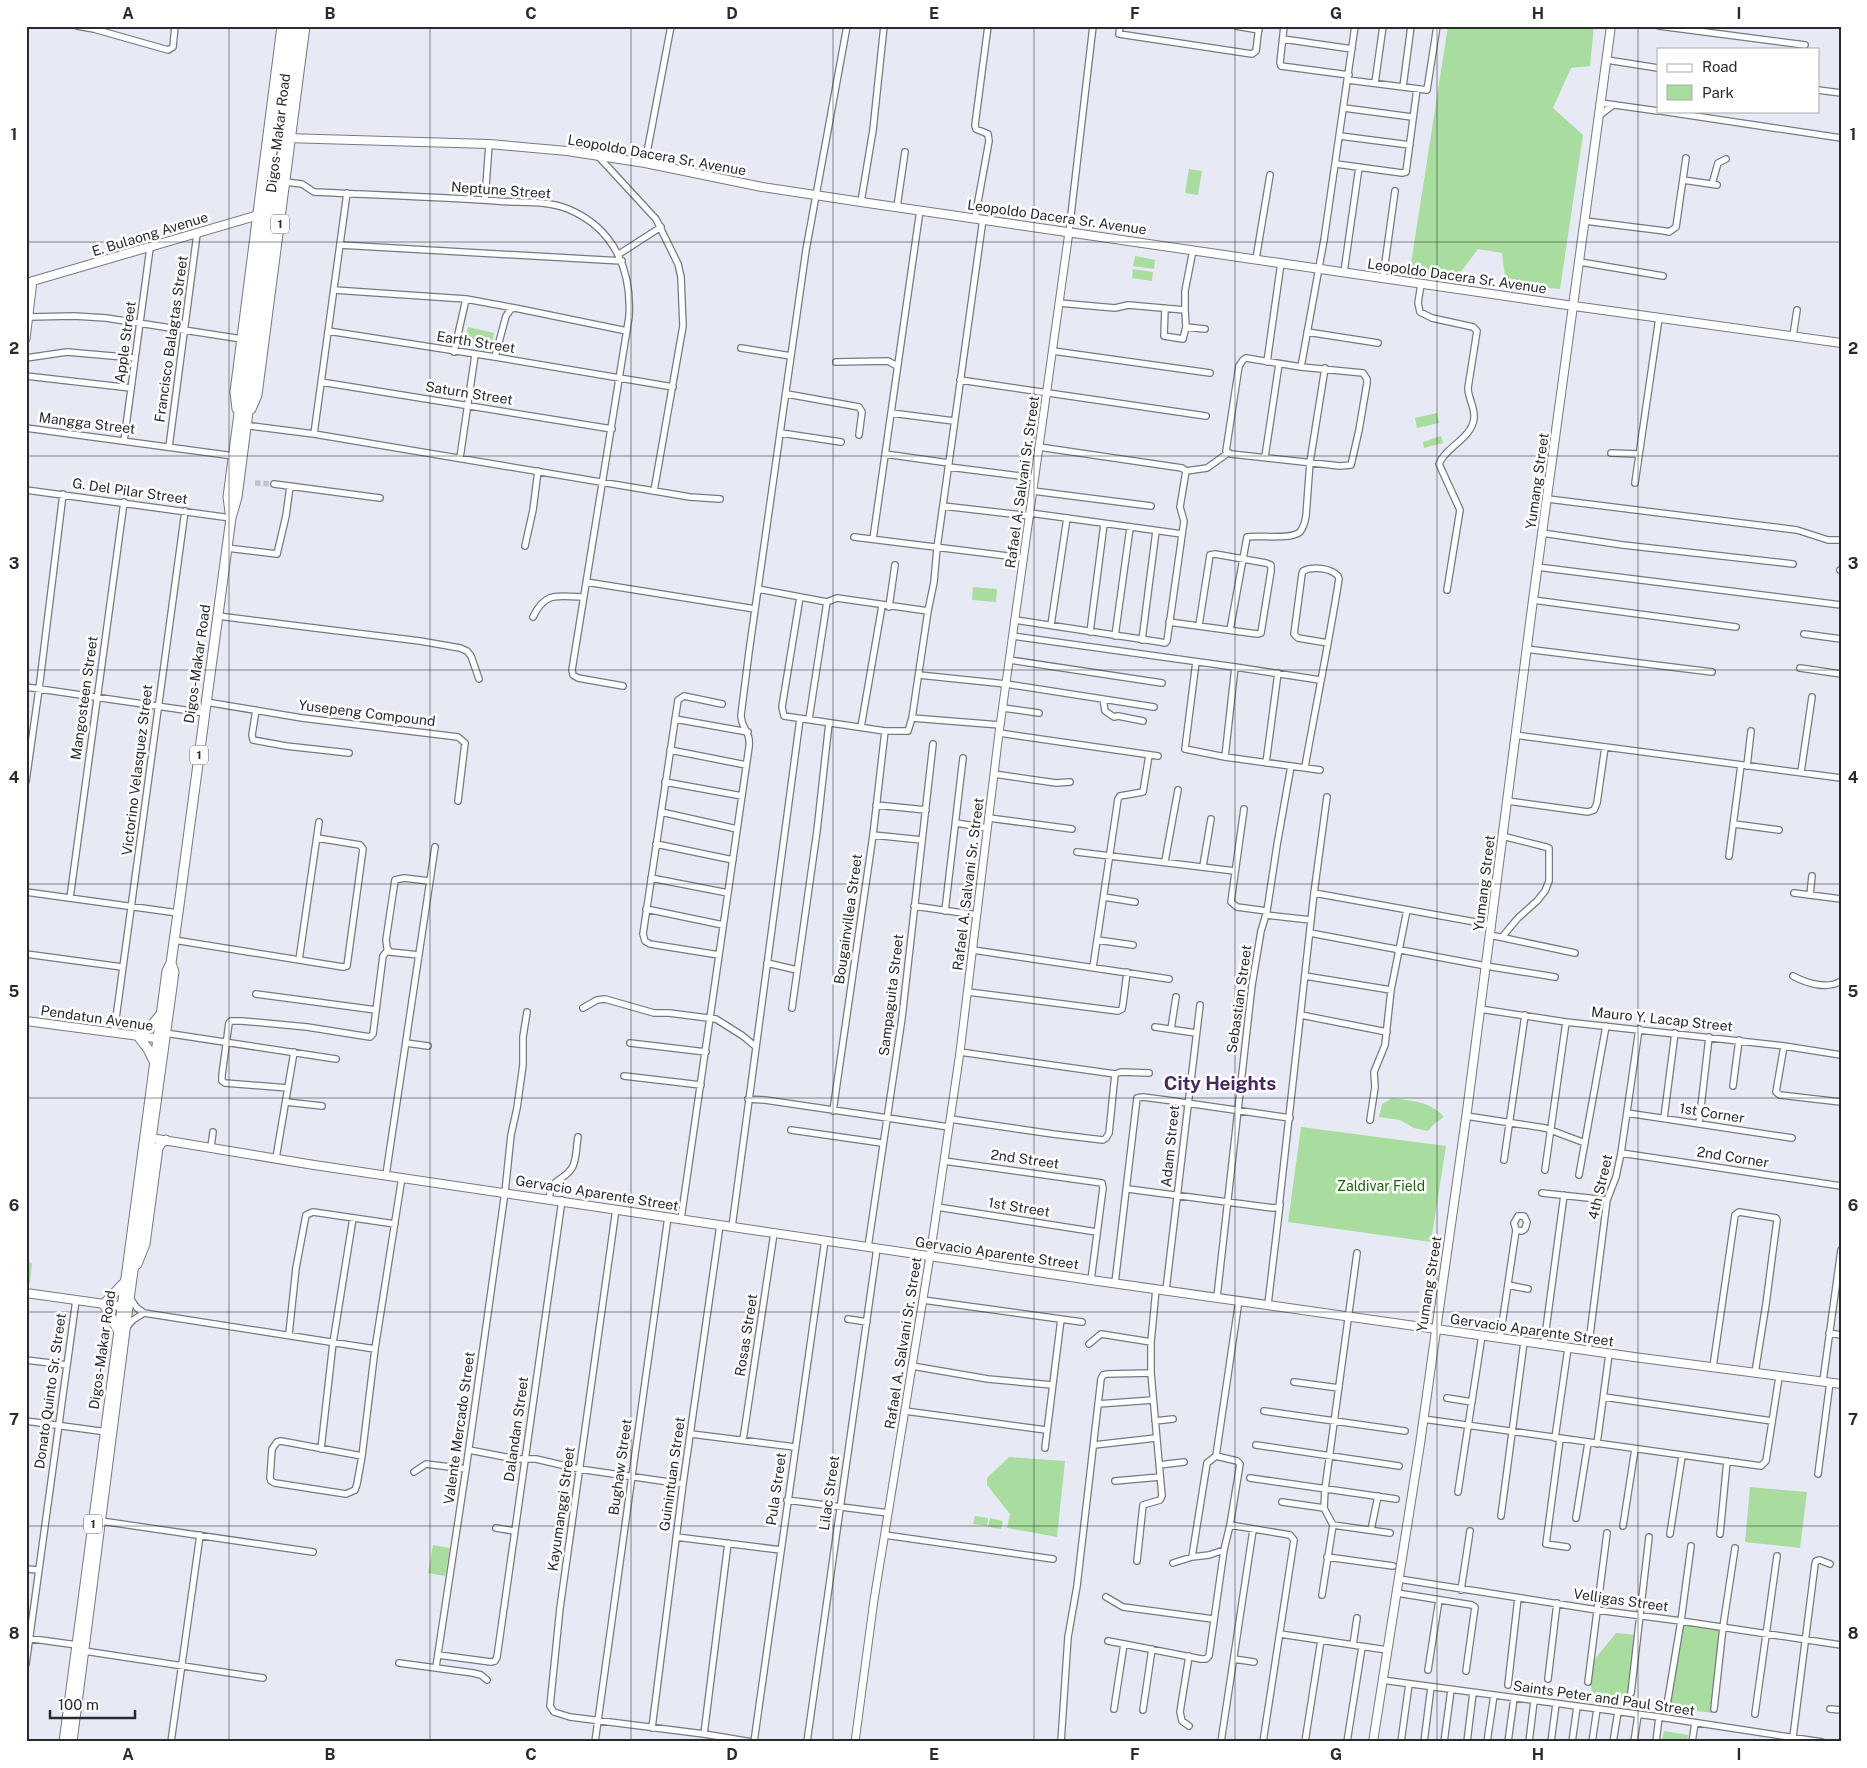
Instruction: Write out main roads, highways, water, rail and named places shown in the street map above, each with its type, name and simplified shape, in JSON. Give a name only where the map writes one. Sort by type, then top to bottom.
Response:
[{"type":"main road","name":"Digos-Makar Road","points":[[242,422],[235,392],[282,26]]},
{"type":"main road","name":"Digos-Makar Road","points":[[72,1742],[80,1648],[126,1304],[154,1061],[162,1037],[161,1014],[167,971],[171,963],[231,518],[237,497],[242,422],[290,26]]},
{"type":"main road","name":"Digos-Makar Road","points":[[231,518],[228,497],[234,456],[242,422],[298,26]]},
{"type":"main road","name":"Digos-Makar Road","points":[[242,422],[257,395],[306,26]]},
{"type":"main road","name":"Yumang Street","points":[[1373,1742],[1423,1418],[1466,1116],[1492,925],[1532,600],[1548,499],[1611,26]]},
{"type":"main road","name":"Leopoldo Dacera Sr. Avenue","points":[[268,137],[489,144],[597,155],[815,196],[1841,343]]},
{"type":"main road","name":"E. Bulaong Avenue","points":[[30,282],[282,209]]},
{"type":"main road","name":"Digos-Makar Road","points":[[128,1279],[151,1138],[162,1037],[174,972],[171,963]]},
{"type":"main road","points":[[154,1061],[138,1036],[152,1025],[161,1014]]},
{"type":"main road","name":"Pendatun Avenue","points":[[26,1021],[138,1036],[162,1037]]},
{"type":"main road","name":"Gervacio Aparente Street","points":[[151,1138],[1091,1280],[1217,1296],[1609,1354],[1841,1384]]},
{"type":"main road","points":[[104,1304],[128,1279],[145,1244],[158,1148],[166,1140]]},
{"type":"main road","points":[[26,1293],[104,1304],[126,1304]]},
{"type":"main road","points":[[104,1304],[122,1329]]},
{"type":"main road","name":"Digos-Makar Road","points":[[64,1742],[101,1521],[108,1432]]},
{"type":"tunnel","points":[[255,483],[274,484]]},
{"type":"district","name":"City Heights","points":[[1220,1083]]},
{"type":"park label","name":"Zaldivar Field","points":[[1381,1186]]}]
